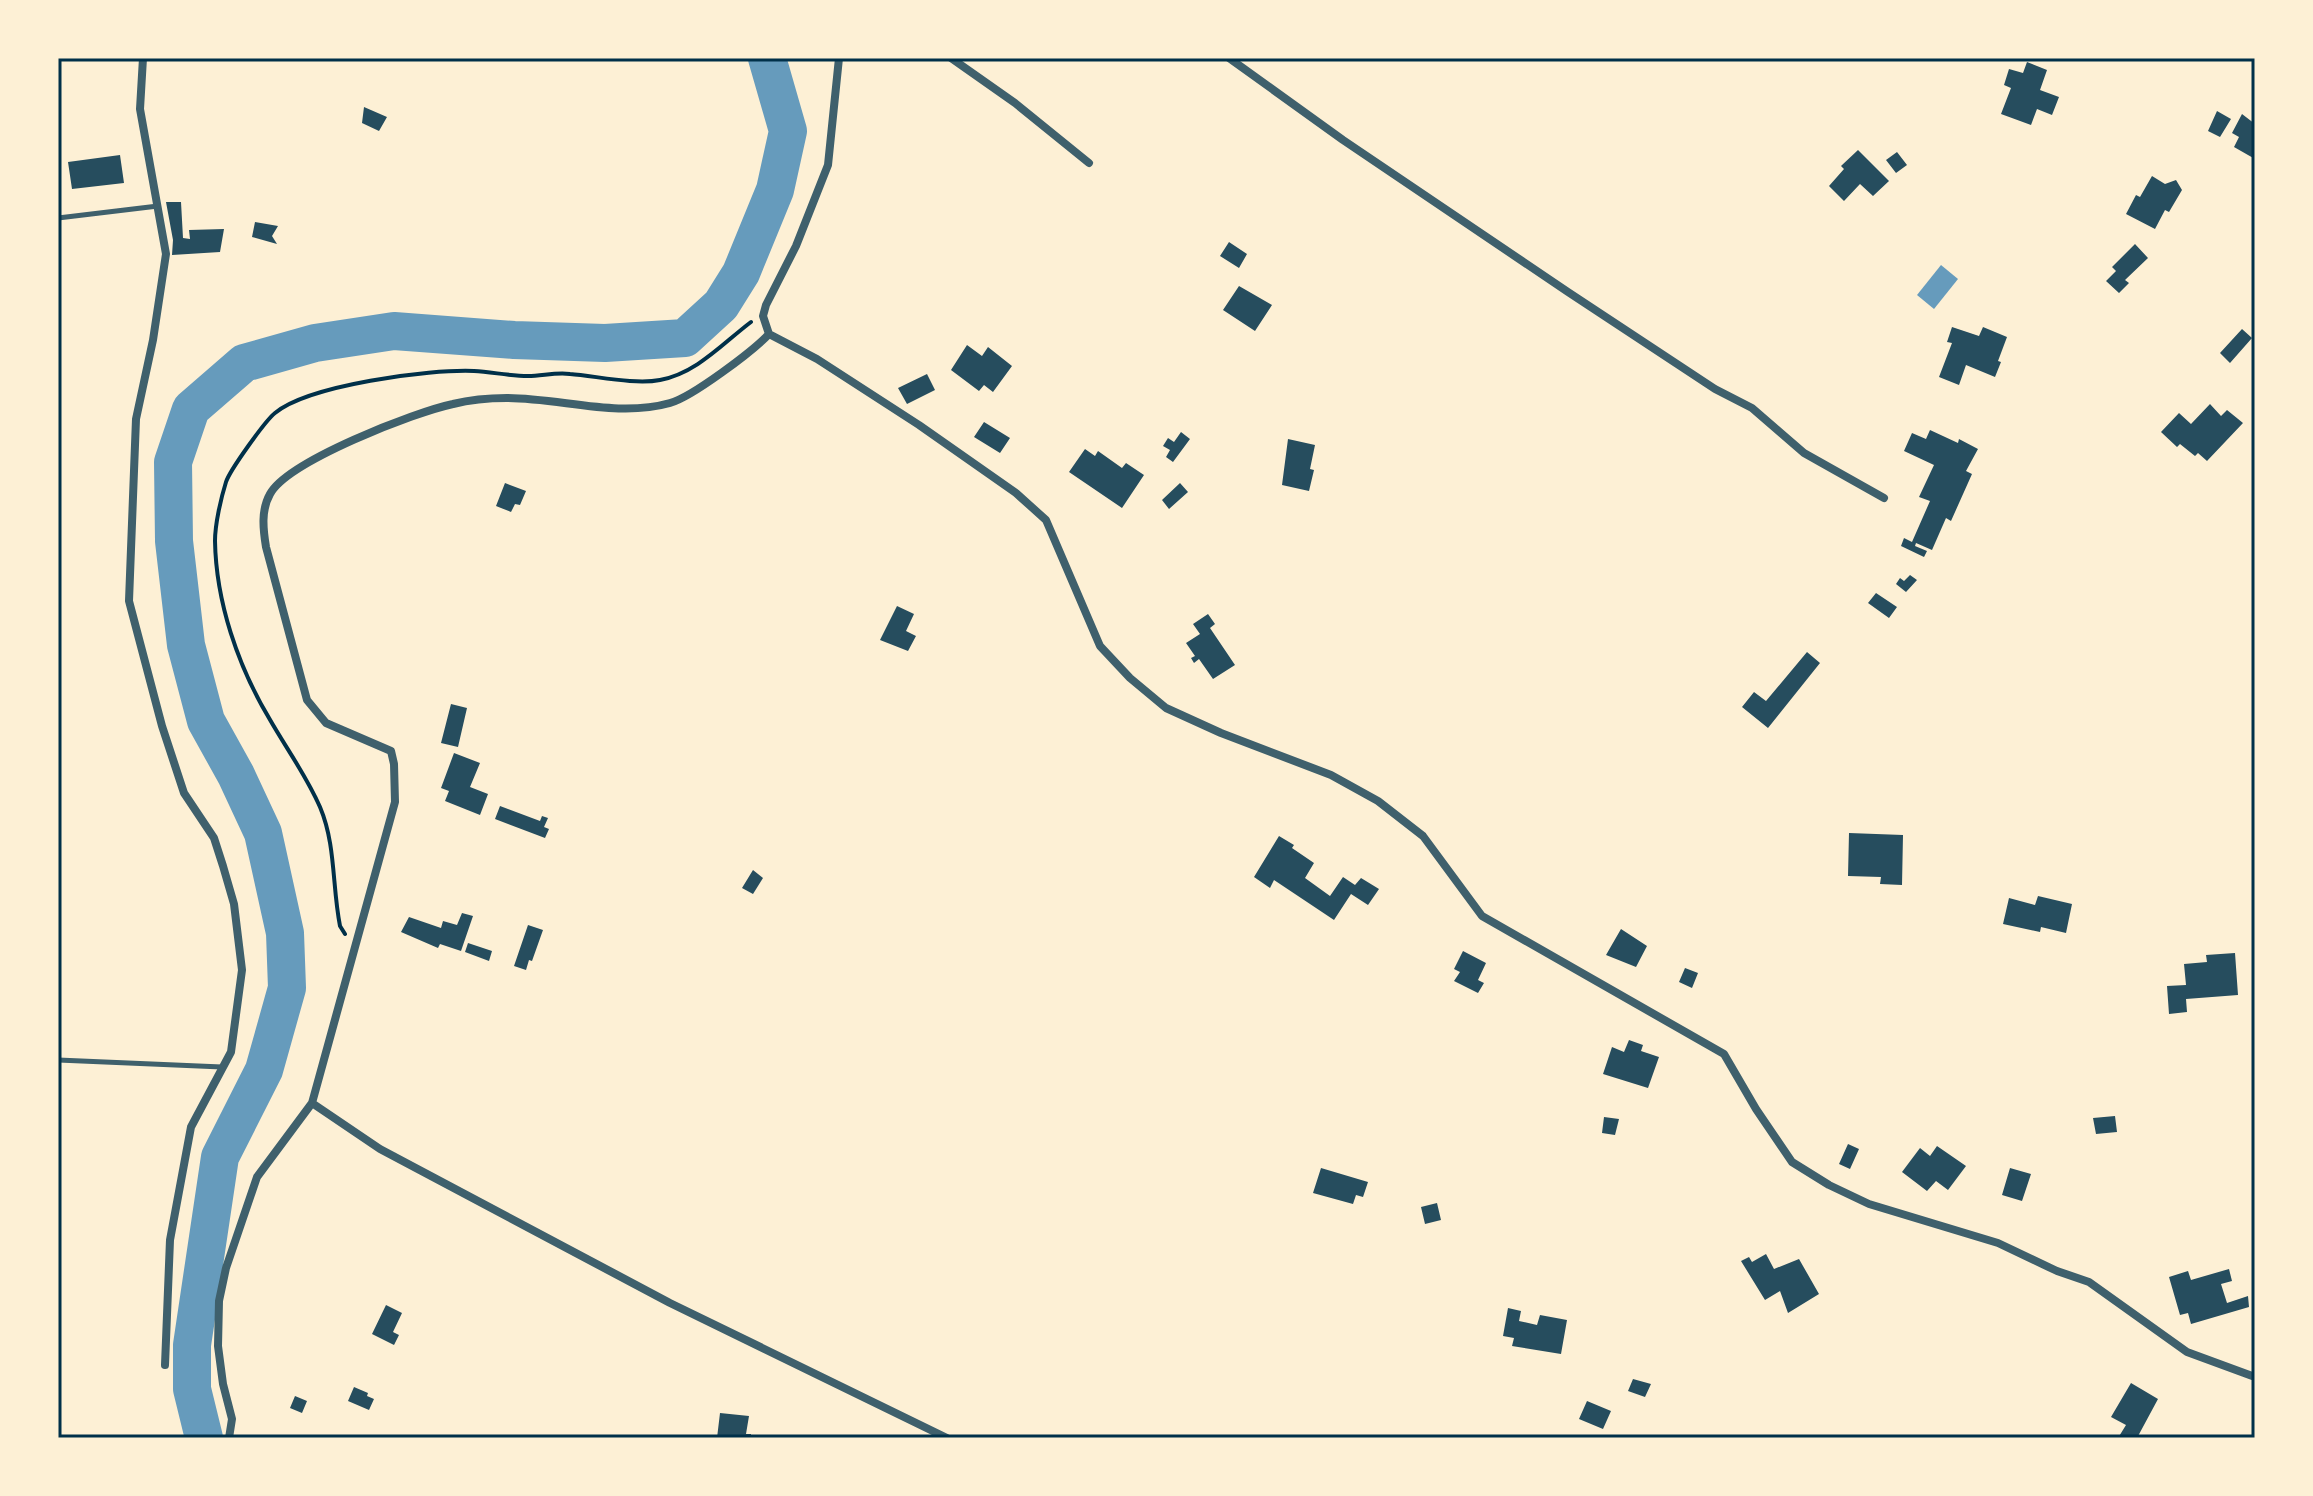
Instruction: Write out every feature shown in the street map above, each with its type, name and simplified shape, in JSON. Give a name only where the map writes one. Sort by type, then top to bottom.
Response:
[{"type":"street","points":[[143,58],[140,109],[166,254],[153,340],[136,419],[129,601],[162,726],[184,793],[214,838],[234,904],[242,970],[231,1052],[198,1110],[189,1140],[170,1240],[165,1365]]},
{"type":"street","points":[[839,58],[828,165],[796,246],[766,305],[763,316],[769,334],[817,359],[919,425],[1016,493],[1046,520],[1100,646],[1130,678],[1166,708],[1331,775],[1378,801],[1423,836],[1482,916],[1724,1054],[1792,1162],[1829,1185],[1869,1204],[1998,1243],[2057,1271],[2089,1282],[2187,1352],[2255,1377]]},
{"type":"street","points":[[951,58],[1015,103],[1089,163]]},
{"type":"street","points":[[1229,58],[1343,140],[1568,292],[1715,389],[1752,408],[1804,453],[1884,498]]},
{"type":"street","points":[[229,1438],[232,1419],[218,1346],[219,1301],[226,1268],[257,1177],[312,1103],[395,802],[391,751],[326,723],[307,700],[262,528],[270,493],[293,471],[316,457],[453,404],[508,398],[625,409],[672,403],[717,375],[769,334]]},
{"type":"street","points":[[312,1103],[380,1149],[656,1296],[947,1438]]},
{"type":"lane","points":[[58,218],[159,206]]},
{"type":"lane","points":[[58,1060],[223,1067]]},
{"type":"path","points":[[354,950],[340,926],[334,862],[320,808],[293,755],[250,684],[224,612],[215,539],[227,480],[240,459],[275,413],[314,394],[431,372],[472,371],[527,376],[567,373],[600,379],[660,380],[714,355],[750,322],[763,316]]},
{"type":"water","points":[[1941,265],[1958,279],[1934,309],[1917,295]]},
{"type":"building","points":[[2027,62],[2047,70],[2040,90],[2059,97],[2052,115],[2037,109],[2031,125],[2001,114],[2011,88],[2004,85],[2009,69],[2023,73]]},
{"type":"building","points":[[364,107],[387,117],[379,131],[362,123]]},
{"type":"building","points":[[2217,111],[2231,119],[2220,137],[2208,131]]},
{"type":"building","points":[[2242,114],[2255,124],[2255,159],[2234,147],[2239,137],[2232,133]]},
{"type":"building","points":[[1858,150],[1889,181],[1873,196],[1860,184],[1844,201],[1829,186],[1844,169],[1841,166]]},
{"type":"building","points":[[1897,152],[1907,165],[1896,173],[1886,160]]},
{"type":"building","points":[[120,155],[124,183],[72,189],[68,162]]},
{"type":"building","points":[[2152,176],[2165,184],[2176,180],[2182,190],[2169,212],[2165,210],[2155,229],[2126,214],[2136,195],[2140,197]]},
{"type":"building","points":[[166,202],[181,202],[183,238],[190,239],[189,230],[224,229],[220,252],[172,255],[173,240]]},
{"type":"building","points":[[255,222],[278,226],[272,236],[277,244],[252,237]]},
{"type":"building","points":[[1229,242],[1247,254],[1239,268],[1220,256]]},
{"type":"building","points":[[2135,244],[2148,258],[2125,280],[2129,283],[2119,293],[2106,281],[2116,271],[2112,267]]},
{"type":"building","points":[[1239,286],[1272,305],[1255,331],[1223,310]]},
{"type":"building","points":[[1952,327],[1979,336],[1983,327],[2007,337],[1995,377],[1966,365],[1959,385],[1939,377],[1952,343],[1947,342]]},
{"type":"building","points":[[2242,329],[2252,338],[2230,363],[2220,353]]},
{"type":"building","points":[[967,345],[982,356],[988,347],[1012,366],[993,392],[984,385],[979,391],[951,370]]},
{"type":"building","points":[[927,374],[935,390],[907,404],[898,388]]},
{"type":"building","points":[[2210,404],[2221,416],[2227,410],[2243,423],[2207,461],[2180,444],[2177,447],[2161,432],[2179,413],[2191,424]]},
{"type":"building","points":[[984,422],[1010,438],[1000,453],[974,437]]},
{"type":"building","points":[[1930,430],[1978,449],[1966,471],[1972,474],[1951,521],[1946,518],[1932,550],[1916,543],[1915,546],[1927,551],[1924,557],[1901,546],[1904,538],[1912,542],[1930,501],[1919,497],[1934,465],[1904,451],[1912,433],[1926,439]]},
{"type":"building","points":[[1181,432],[1190,439],[1173,462],[1166,457],[1170,450],[1163,446],[1168,438],[1174,442]]},
{"type":"building","points":[[1288,439],[1315,445],[1309,491],[1282,485]]},
{"type":"building","points":[[1085,449],[1095,456],[1098,451],[1122,468],[1126,463],[1144,475],[1122,508],[1069,472]]},
{"type":"building","points":[[505,483],[526,491],[520,505],[515,504],[511,512],[496,506]]},
{"type":"building","points":[[1180,483],[1188,492],[1169,509],[1162,500]]},
{"type":"building","points":[[1910,575],[1917,580],[1906,592],[1896,584],[1900,578],[1904,581]]},
{"type":"building","points":[[1876,593],[1897,607],[1889,618],[1868,603]]},
{"type":"building","points":[[897,606],[914,614],[906,631],[916,636],[908,651],[880,640]]},
{"type":"building","points":[[1208,614],[1215,624],[1210,628],[1235,665],[1213,679],[1199,659],[1194,663],[1191,658],[1195,656],[1186,643],[1200,634],[1193,624]]},
{"type":"building","points":[[1807,652],[1820,663],[1768,728],[1742,707],[1754,692],[1766,701]]},
{"type":"building","points":[[451,704],[467,708],[458,747],[441,743]]},
{"type":"building","points":[[454,753],[480,763],[470,787],[488,794],[480,815],[445,801],[449,791],[441,788]]},
{"type":"building","points":[[500,806],[540,821],[542,816],[548,818],[544,827],[549,829],[545,838],[495,819]]},
{"type":"building","points":[[1849,833],[1903,835],[1902,885],[1880,884],[1881,877],[1848,876]]},
{"type":"building","points":[[1279,836],[1314,863],[1305,878],[1330,896],[1343,877],[1355,885],[1361,878],[1379,889],[1368,905],[1351,894],[1334,920],[1274,880],[1270,888],[1254,877]]},
{"type":"building","points":[[753,870],[763,878],[753,894],[742,888]]},
{"type":"building","points":[[2038,896],[2072,904],[2066,933],[2041,927],[2040,932],[2003,924],[2009,898],[2035,905]]},
{"type":"building","points":[[462,913],[473,916],[461,951],[440,944],[438,948],[401,932],[409,917],[441,928],[443,921],[457,925]]},
{"type":"building","points":[[528,925],[543,930],[526,970],[514,966]]},
{"type":"building","points":[[1621,929],[1647,946],[1636,967],[1606,955]]},
{"type":"building","points":[[468,943],[492,951],[489,961],[465,952]]},
{"type":"building","points":[[1463,951],[1486,963],[1478,980],[1484,983],[1478,993],[1454,981],[1460,972],[1454,969]]},
{"type":"building","points":[[2235,953],[2238,995],[2186,999],[2187,1012],[2169,1014],[2167,986],[2186,985],[2184,964],[2207,962],[2206,955]]},
{"type":"building","points":[[1685,968],[1698,973],[1692,988],[1679,982]]},
{"type":"building","points":[[1629,1040],[1643,1045],[1641,1051],[1659,1057],[1648,1088],[1603,1074],[1612,1047],[1624,1052]]},
{"type":"building","points":[[2115,1116],[2117,1132],[2096,1134],[2093,1118]]},
{"type":"building","points":[[1604,1117],[1619,1119],[1615,1135],[1602,1133]]},
{"type":"building","points":[[1848,1144],[1859,1149],[1850,1169],[1839,1164]]},
{"type":"building","points":[[1937,1146],[1966,1166],[1948,1190],[1936,1181],[1927,1191],[1902,1172],[1920,1148],[1930,1156]]},
{"type":"building","points":[[1321,1168],[1368,1182],[1363,1197],[1356,1195],[1353,1204],[1313,1193]]},
{"type":"building","points":[[2010,1168],[2031,1174],[2022,1201],[2002,1195]]},
{"type":"building","points":[[1437,1203],[1441,1220],[1425,1224],[1421,1207]]},
{"type":"building","points":[[1766,1254],[1774,1269],[1799,1259],[1819,1294],[1788,1313],[1780,1291],[1765,1300],[1741,1261],[1749,1257],[1752,1262]]},
{"type":"building","points":[[2229,1269],[2232,1281],[2221,1284],[2227,1303],[2248,1296],[2249,1307],[2191,1324],[2188,1313],[2180,1315],[2169,1277],[2188,1271],[2191,1280]]},
{"type":"building","points":[[386,1305],[402,1313],[393,1332],[399,1335],[394,1345],[372,1334]]},
{"type":"building","points":[[1508,1308],[1521,1311],[1519,1321],[1537,1325],[1540,1315],[1567,1320],[1561,1354],[1512,1346],[1514,1338],[1503,1336]]},
{"type":"building","points":[[1633,1379],[1651,1384],[1645,1397],[1628,1391]]},
{"type":"building","points":[[2131,1383],[2158,1399],[2137,1438],[2118,1438],[2126,1425],[2111,1417]]},
{"type":"building","points":[[354,1387],[374,1399],[369,1410],[348,1401]]},
{"type":"building","points":[[295,1396],[307,1401],[302,1413],[290,1408]]},
{"type":"building","points":[[1587,1401],[1611,1411],[1603,1429],[1579,1419]]},
{"type":"building","points":[[720,1413],[749,1416],[746,1434],[751,1434],[751,1438],[717,1438]]},
{"type":"waterway","points":[[204,1438],[192,1389],[192,1345],[220,1157],[264,1070],[287,988],[285,933],[263,833],[206,721],[186,645],[174,541],[173,462],[191,409],[244,363],[315,343],[394,331],[605,343],[685,338],[721,305],[741,273],[775,190],[788,131],[767,58]]}]
